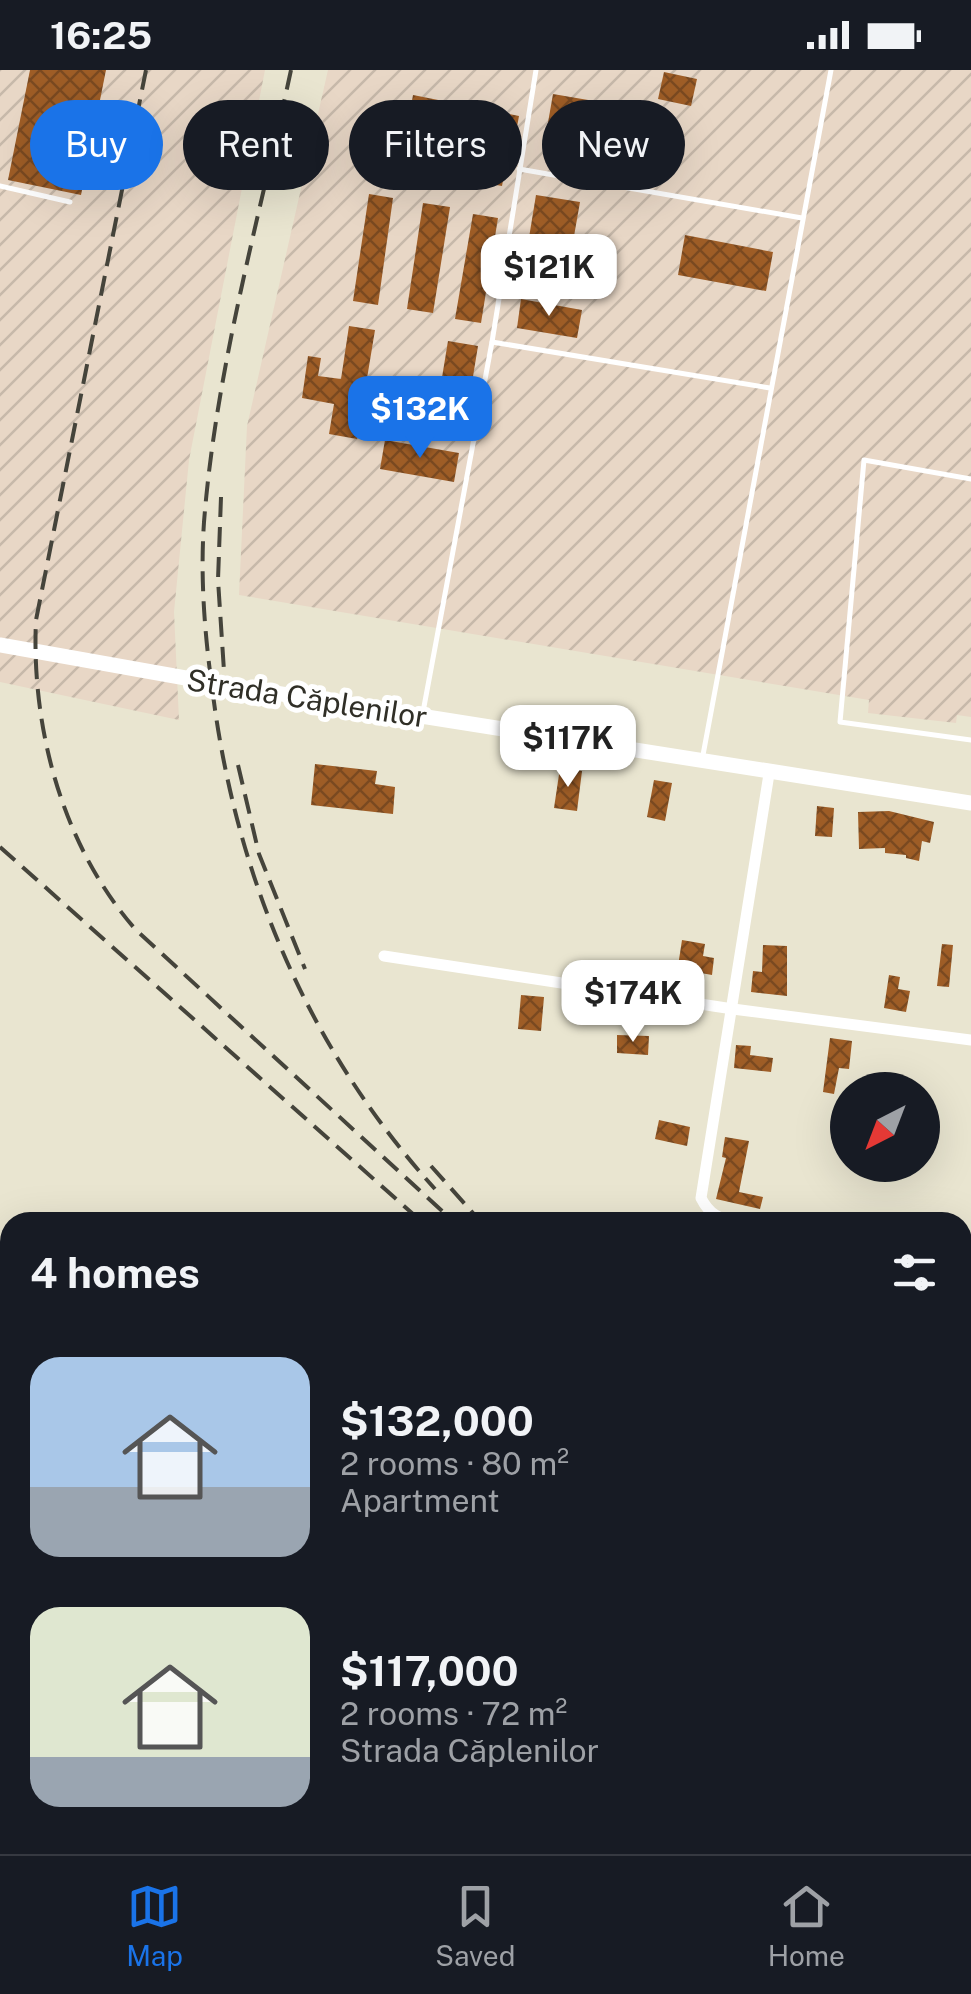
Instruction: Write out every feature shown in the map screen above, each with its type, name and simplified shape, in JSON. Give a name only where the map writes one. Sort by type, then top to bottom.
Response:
[{"type":"street","name":"Strada Căplenilor","points":[[0,644],[769,774],[971,803]]},
{"type":"street","points":[[712,1212],[701,1198],[769,774]]},
{"type":"street","points":[[384,956],[732,1009],[971,1040]]},
{"type":"lane","points":[[522,152],[536,70]]},
{"type":"lane","points":[[702,761],[831,70]]},
{"type":"lane","points":[[522,171],[803,218]]},
{"type":"lane","points":[[0,186],[70,202]]},
{"type":"lane","points":[[422,717],[492,342],[516,190]]},
{"type":"lane","points":[[492,342],[772,388]]},
{"type":"lane","points":[[971,479],[864,460],[840,722],[971,740]]},
{"type":"shaded area","points":[[0,70],[265,70],[259,100],[183,100],[183,190],[242,190],[189,460],[174,612],[179,720],[0,682]]},
{"type":"shaded area","points":[[328,70],[971,70],[971,717],[957,715],[956,723],[868,713],[869,700],[239,595],[247,426],[301,190],[329,190],[329,100],[321,100]]},
{"type":"building","points":[[30,70],[106,70],[100,100],[30,100],[30,185],[8,180]]},
{"type":"building","points":[[664,72],[697,79],[691,106],[685,105],[685,100],[658,99]]},
{"type":"building","points":[[553,94],[588,100],[552,100]]},
{"type":"building","points":[[413,95],[438,100],[412,100]]},
{"type":"building","points":[[57,190],[82,190],[81,195]]},
{"type":"building","points":[[369,194],[393,198],[378,305],[353,301]]},
{"type":"building","points":[[536,195],[580,202],[567,276],[524,268]]},
{"type":"building","points":[[423,203],[450,207],[433,313],[407,309]]},
{"type":"building","points":[[473,214],[498,218],[481,323],[455,319]]},
{"type":"building","points":[[685,235],[773,252],[766,291],[678,275]]},
{"type":"building","points":[[521,299],[582,310],[577,338],[517,328]]},
{"type":"building","points":[[349,326],[375,330],[357,439],[329,434],[334,404],[302,398],[308,356],[321,358],[318,376],[341,379]]},
{"type":"building","points":[[448,341],[478,346],[465,425],[435,420]]},
{"type":"building","points":[[385,440],[459,453],[454,482],[380,469]]},
{"type":"building","points":[[315,764],[377,771],[375,784],[395,787],[393,814],[311,805]]},
{"type":"building","points":[[560,768],[582,771],[577,811],[554,808]]},
{"type":"building","points":[[654,780],[672,783],[665,821],[647,817]]},
{"type":"building","points":[[817,806],[834,808],[832,837],[815,836]]},
{"type":"building","points":[[889,811],[934,822],[930,843],[922,841],[919,861],[885,853],[885,848],[859,849],[858,812]]},
{"type":"building","points":[[682,940],[705,944],[703,956],[714,958],[712,975],[701,973],[700,983],[676,979]]},
{"type":"building","points":[[942,944],[953,945],[949,987],[937,986]]},
{"type":"building","points":[[763,945],[787,946],[787,996],[751,992],[753,971],[762,972]]},
{"type":"building","points":[[889,975],[900,977],[898,989],[910,991],[906,1012],[884,1008]]},
{"type":"building","points":[[521,995],[544,997],[541,1031],[518,1029]]},
{"type":"building","points":[[617,1035],[649,1036],[648,1055],[617,1053]]},
{"type":"building","points":[[830,1038],[852,1041],[849,1069],[830,1072],[830,1093],[823,1092]]},
{"type":"building","points":[[736,1045],[751,1046],[750,1055],[773,1058],[771,1072],[734,1068]]},
{"type":"building","points":[[659,1120],[690,1127],[687,1146],[655,1139]]},
{"type":"building","points":[[725,1137],[749,1141],[739,1192],[763,1197],[760,1209],[716,1199],[726,1158],[722,1157]]},
{"type":"railway","points":[[146,70],[36,620],[39,703],[46,744],[71,824],[89,862],[136,930],[443,1212]]},
{"type":"railway","points":[[291,70],[228,351],[210,465],[203,565],[210,673],[224,763],[240,830],[286,959],[351,1079],[435,1189]]},
{"type":"railway","points":[[221,497],[218,580],[225,686]]},
{"type":"railway","points":[[238,765],[259,854],[305,969]]},
{"type":"railway","points":[[0,847],[411,1212]]},
{"type":"railway","points":[[431,1166],[472,1212]]}]
